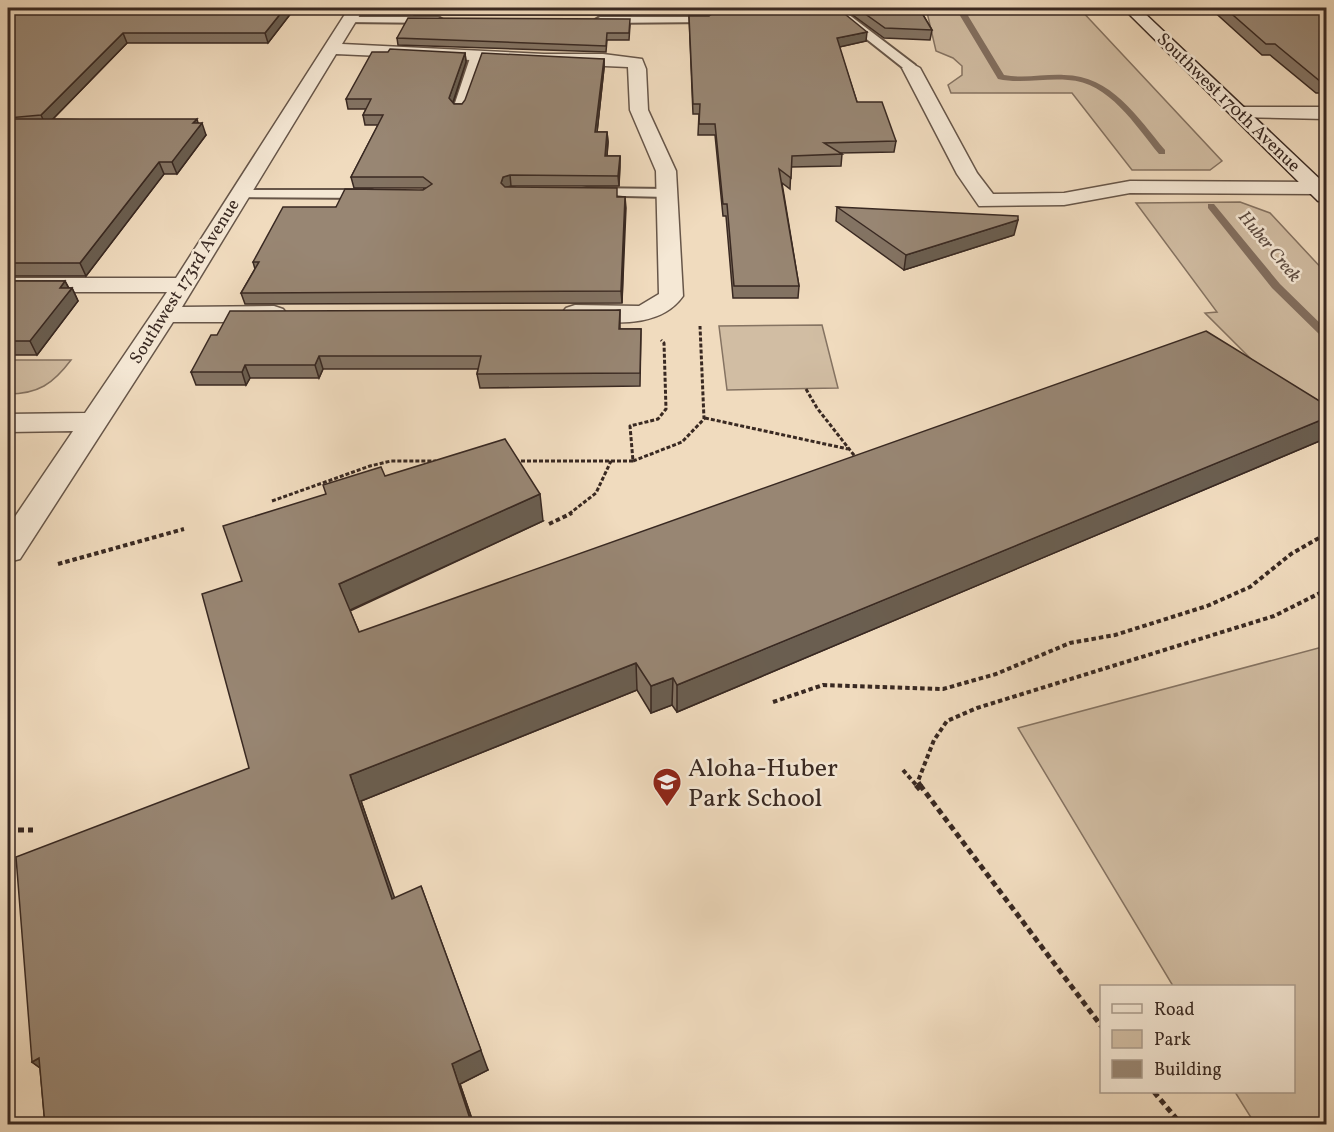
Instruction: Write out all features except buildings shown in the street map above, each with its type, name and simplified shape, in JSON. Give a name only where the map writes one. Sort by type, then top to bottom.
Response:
[{"type":"street","name":"Southwest 170th Avenue","points":[[1131,8],[1322,192]]},
{"type":"street","name":"Southwest 173rd Avenue","points":[[8,551],[165,315],[238,194],[352,14]]},
{"type":"street","points":[[330,49],[544,59],[603,59],[636,63],[639,74],[637,101],[661,154],[666,171],[672,287],[654,309],[555,314]]},
{"type":"street","points":[[911,68],[967,174],[987,201],[1064,199],[1130,187],[1322,192]]},
{"type":"street","points":[[1240,113],[1326,113]]},
{"type":"street","points":[[8,285],[183,285]]},
{"type":"street","points":[[165,315],[296,314]]},
{"type":"street","points":[[8,423],[94,422]]},
{"type":"lane","points":[[840,8],[844,16],[911,68]]},
{"type":"lane","points":[[352,14],[451,20]]},
{"type":"lane","points":[[592,20],[709,20]]},
{"type":"lane","points":[[459,109],[477,55]]},
{"type":"lane","points":[[570,192],[667,192]]},
{"type":"lane","points":[[238,194],[391,194]]},
{"type":"path","points":[[633,461],[630,426],[658,419],[666,409],[664,343],[655,332],[644,328],[654,309]]},
{"type":"path","points":[[505,461],[633,461],[660,454],[692,436],[705,418],[700,326]]},
{"type":"path","points":[[807,389],[848,449],[862,465]]},
{"type":"path","points":[[705,418],[848,449]]},
{"type":"path","points":[[272,501],[370,466],[391,461],[440,461]]},
{"type":"path","points":[[549,524],[569,516],[596,495],[607,480],[612,461]]},
{"type":"path","points":[[58,564],[184,529]]},
{"type":"path","points":[[773,702],[823,685],[943,688],[996,674],[1070,643],[1114,635],[1207,606],[1250,587],[1291,554],[1326,534]]},
{"type":"path","points":[[925,794],[918,781],[934,740],[947,721],[977,708],[1274,616],[1326,590]]},
{"type":"path","points":[[903,770],[925,794],[1100,1026]]},
{"type":"path","points":[[8,830],[33,830]]},
{"type":"path","points":[[1155,1093],[1180,1125]]},
{"type":"green space","points":[[926,8],[1079,8],[1222,161],[1210,170],[1132,170],[1072,93],[951,93],[948,85],[962,75],[962,66],[953,58],[936,51]]},
{"type":"green space","points":[[1240,202],[1270,213],[1326,273],[1326,434],[1205,313],[1217,312],[1136,203]]},
{"type":"green space","points":[[822,325],[838,388],[727,390],[719,326]]},
{"type":"green space","points":[[8,360],[71,360],[44,386],[19,394],[8,394]]},
{"type":"green space","points":[[1326,646],[1326,1124],[1255,1124],[1236,1093],[1295,1093],[1295,985],[1172,985],[1018,728]]},
{"type":"waterway","name":"Huber Creek","points":[[962,8],[963,14],[1001,77],[1026,79],[1067,77],[1082,79],[1096,85],[1121,104],[1162,152]]},
{"type":"waterway","name":"Huber Creek","points":[[1211,206],[1276,286],[1326,335]]},
{"type":"place","name":"Aloha-Huber Park School","points":[[667,808]]}]
